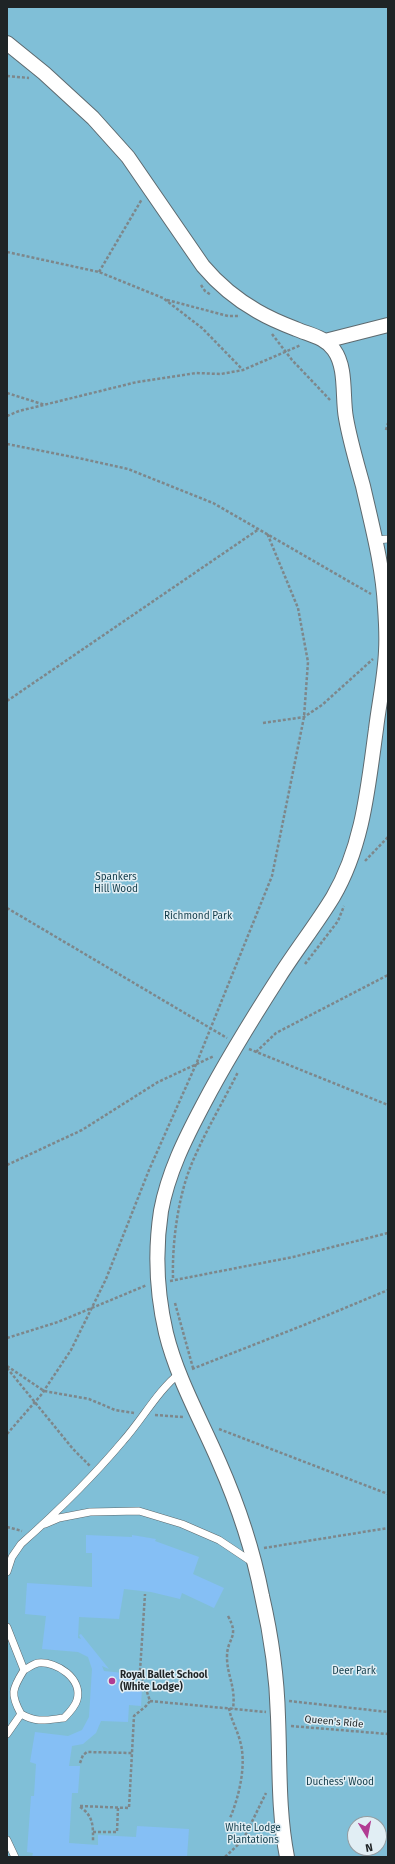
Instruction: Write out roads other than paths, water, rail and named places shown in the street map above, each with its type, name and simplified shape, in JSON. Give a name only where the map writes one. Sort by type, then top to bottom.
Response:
[{"type":"street","points":[[7,43],[44,73],[93,118],[128,157],[214,280],[231,294],[258,312],[322,339],[335,352],[341,365],[346,418],[382,540],[377,555],[385,601],[386,646],[364,809],[356,848],[347,872],[332,900],[279,978],[243,1047],[219,1074],[192,1126],[171,1172],[161,1210],[158,1249],[159,1283],[166,1334],[186,1371],[200,1422],[220,1464],[251,1550],[259,1560],[262,1594],[283,1707],[279,1767],[287,1857]]},
{"type":"street","points":[[322,339],[388,325]]},
{"type":"lane","points":[[7,1572],[12,1557],[21,1544],[43,1525],[95,1472],[145,1414],[167,1383],[186,1371]]},
{"type":"lane","points":[[43,1525],[59,1518],[90,1512],[139,1511],[182,1524],[220,1540],[259,1560]]},
{"type":"lane","points":[[7,1627],[24,1670]]},
{"type":"lane","points":[[37,1663],[53,1665],[69,1674],[78,1691],[77,1701],[64,1718],[44,1721],[32,1720],[21,1714],[14,1702],[14,1686],[24,1670],[37,1663]]},
{"type":"lane","points":[[7,1734],[21,1714]]},
{"type":"lane","points":[[7,1840],[15,1857]]},
{"type":"place","name":"Royal Ballet School (White Lodge)","points":[[112,1681]]},
{"type":"park label","name":"Spankers Hill Wood","points":[[116,882]]},
{"type":"park label","name":"Richmond Park","points":[[198,916]]},
{"type":"park label","name":"Deer Park","points":[[354,1671]]},
{"type":"park label","name":"Duchess' Wood","points":[[340,1782]]},
{"type":"park label","name":"White Lodge Plantations","points":[[253,1834]]}]
